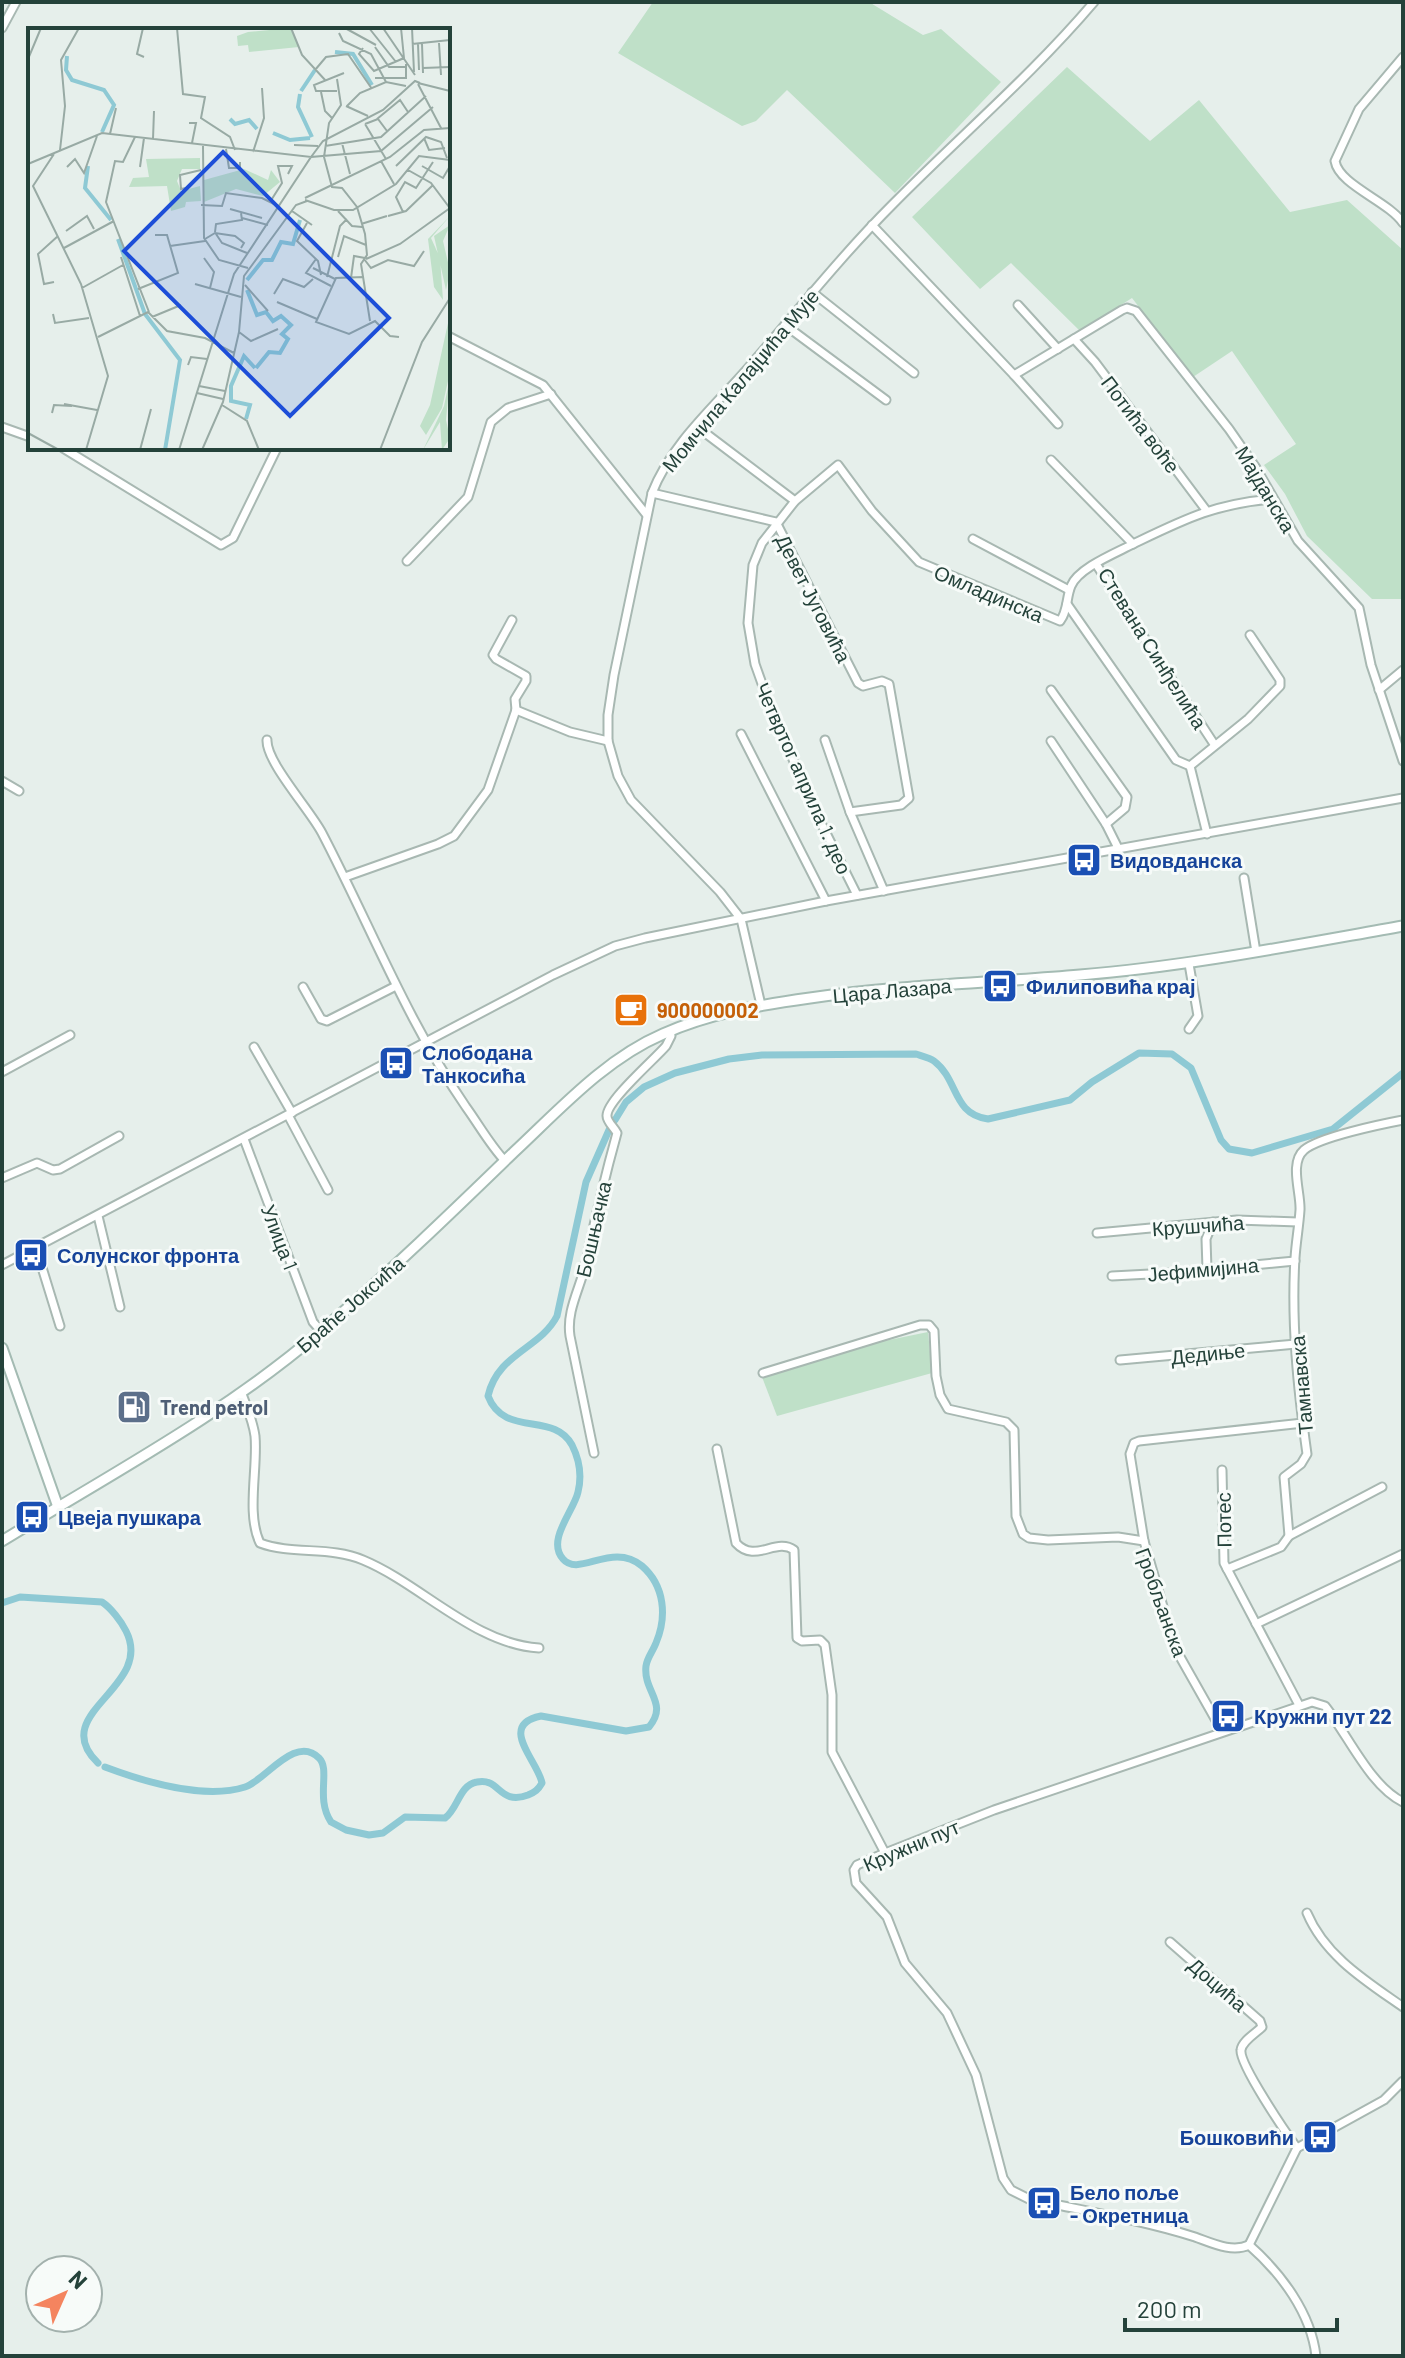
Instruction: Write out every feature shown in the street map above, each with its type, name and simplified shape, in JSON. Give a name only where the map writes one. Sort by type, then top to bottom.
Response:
[{"type":"main road","name":"Цара Лазара","points":[[670,1031],[761,1005],[854,991],[1028,980],[1189,964],[1403,926]]},
{"type":"main road","name":"Браће Јоксића","points":[[2,1541],[149,1455],[242,1394],[321,1331],[604,1070],[638,1046],[670,1031]]},
{"type":"main road","points":[[2,1348],[58,1507]]},
{"type":"street","points":[[2,28],[16,2]]},
{"type":"street","name":"Момчила Калајџића Мује","points":[[761,1005],[741,919],[720,892],[631,800],[618,776],[608,741],[611,696],[652,493],[665,466],[696,426],[872,225],[1026,77],[1094,2]]},
{"type":"street","points":[[1403,57],[1359,109],[1337,155],[1336,166],[1340,173],[1388,207],[1403,223]]},
{"type":"street","points":[[872,225],[1058,424]]},
{"type":"street","points":[[812,292],[914,373]]},
{"type":"street","points":[[1018,305],[1058,349]]},
{"type":"street","name":"Мајданска","points":[[1014,375],[1122,310],[1136,311],[1229,429],[1256,468],[1298,541],[1359,608],[1379,690],[1403,761]]},
{"type":"street","points":[[785,325],[886,400]]},
{"type":"street","points":[[450,337],[537,379],[646,514]]},
{"type":"street","name":"Потића воће","points":[[1074,339],[1095,362],[1206,510]]},
{"type":"street","points":[[407,561],[468,497],[491,422],[508,408],[551,394]]},
{"type":"street","points":[[696,426],[795,501]]},
{"type":"street","points":[[2,427],[28,436]]},
{"type":"street","points":[[66,450],[216,543],[225,545],[233,538],[276,450]]},
{"type":"street","name":"Стевана Синђелића","points":[[1051,460],[1133,544],[1096,564],[1214,744]]},
{"type":"street","name":"Омладинска","points":[[776,522],[795,501],[838,465],[872,511],[921,564],[1056,621],[1063,618],[1069,590],[1076,577],[1096,564]]},
{"type":"street","name":"Девет Југовића","points":[[652,493],[776,522],[858,683],[863,686],[885,681],[890,687],[909,798],[901,805],[850,812]]},
{"type":"street","points":[[1133,544],[1206,510],[1273,499]]},
{"type":"street","name":"Четвртог априла 1. део","points":[[776,522],[762,543],[753,565],[747,612],[749,639],[761,682],[796,767],[857,895]]},
{"type":"street","name":"Омладинска","points":[[973,539],[1069,590]]},
{"type":"street","name":"Омладинска","points":[[1067,604],[1176,760],[1190,766]]},
{"type":"street","points":[[345,877],[454,836],[488,790],[516,710],[515,699],[527,678],[493,655],[512,620]]},
{"type":"street","name":"Стевана Синђелића","points":[[1190,766],[1248,719],[1280,686],[1280,680],[1250,635]]},
{"type":"street","points":[[1379,690],[1403,670]]},
{"type":"street","points":[[1051,690],[1127,797],[1125,808],[1106,824]]},
{"type":"street","points":[[516,710],[570,732],[608,741]]},
{"type":"street","points":[[741,734],[826,901]]},
{"type":"street","points":[[267,740],[269,754],[309,811],[345,877],[425,1044],[505,1161]]},
{"type":"street","points":[[825,740],[850,812],[884,891]]},
{"type":"street","points":[[1051,741],[1106,824],[1119,850]]},
{"type":"street","points":[[1190,766],[1207,834]]},
{"type":"street","points":[[2,781],[19,791]]},
{"type":"street","points":[[2,1265],[553,975],[615,946],[857,895],[1403,798]]},
{"type":"street","points":[[1244,878],[1256,952]]},
{"type":"street","points":[[1189,964],[1198,1016],[1189,1029]]},
{"type":"street","points":[[303,987],[321,1019],[327,1021],[396,986]]},
{"type":"street","name":"Бошњачка","points":[[594,1453],[570,1336],[570,1317],[617,1133],[608,1120],[608,1111],[615,1098],[666,1046],[670,1031]]},
{"type":"street","points":[[2,1072],[70,1035]]},
{"type":"street","points":[[254,1047],[328,1190]]},
{"type":"street","name":"Тамнавска","points":[[1289,1536],[1283,1482],[1286,1474],[1306,1460],[1307,1454],[1296,1344],[1295,1261],[1300,1198],[1297,1168],[1303,1151],[1350,1132],[1403,1120]]},
{"type":"street","points":[[2,1178],[37,1163],[50,1170],[60,1169],[119,1136]]},
{"type":"street","name":"Улица 1","points":[[244,1139],[313,1322],[321,1331]]},
{"type":"street","points":[[98,1216],[120,1307]]},
{"type":"street","points":[[1207,1269],[1206,1239],[1213,1222]]},
{"type":"street","name":"Крушчића","points":[[1097,1233],[1213,1222],[1298,1222]]},
{"type":"street","points":[[36,1248],[60,1326]]},
{"type":"street","name":"Јефимијина","points":[[1112,1276],[1295,1261]]},
{"type":"street","name":"Гробљанска","points":[[763,1373],[920,1325],[929,1325],[934,1331],[940,1395],[948,1409],[1006,1422],[1014,1430],[1016,1516],[1023,1534],[1029,1538],[1048,1540],[1118,1537],[1144,1541],[1175,1648],[1222,1731]]},
{"type":"street","name":"Дедиње","points":[[1120,1360],[1296,1344]]},
{"type":"street","points":[[242,1394],[255,1435],[254,1493],[256,1532],[260,1543],[337,1552],[361,1559],[390,1573],[465,1621],[496,1636],[539,1648]]},
{"type":"street","points":[[1144,1541],[1130,1454],[1134,1443],[1303,1423]]},
{"type":"street","points":[[717,1449],[736,1543],[744,1550],[753,1552],[784,1546],[794,1550],[797,1638],[802,1641],[820,1640],[825,1645],[832,1695],[832,1752],[885,1853]]},
{"type":"street","name":"Потес","points":[[1222,1470],[1223,1556],[1227,1569]]},
{"type":"street","points":[[1382,1487],[1289,1536],[1281,1547],[1227,1569],[1299,1705],[1312,1702],[1325,1706],[1378,1782],[1391,1796],[1403,1802]]},
{"type":"street","points":[[1256,1624],[1403,1554]]},
{"type":"street","name":"Кружни пут","points":[[1249,2245],[1229,2248],[1153,2225],[1029,2199],[1011,2190],[1000,2170],[976,2075],[947,2013],[905,1963],[884,1912],[854,1880],[854,1870],[857,1865],[885,1853],[1008,1805],[1299,1705]]},
{"type":"street","points":[[1307,1913],[1316,1933],[1335,1954],[1403,2007]]},
{"type":"street","name":"Доцића","points":[[1170,1942],[1260,2021],[1262,2027],[1243,2045],[1241,2054],[1257,2086],[1297,2148]]},
{"type":"street","points":[[1316,2356],[1308,2325],[1294,2297],[1276,2272],[1249,2245],[1297,2148],[1384,2100],[1403,2081]]},
{"type":"green space","points":[[653,2],[869,2],[923,35],[941,29],[1001,82],[895,193],[787,90],[756,121],[742,126],[618,53]]},
{"type":"green space","points":[[1067,67],[1150,141],[1199,100],[1290,212],[1347,200],[1403,250],[1403,599],[1372,599],[1307,536],[1285,494],[1264,465],[1296,444],[1232,351],[1193,377],[1132,298],[1080,331],[1011,263],[980,289],[912,217]]},
{"type":"green space","points":[[928,1332],[932,1373],[777,1416],[762,1377],[850,1348]]},
{"type":"waterway","points":[[615,1120],[626,1102],[644,1087],[675,1073],[729,1059],[762,1055],[916,1054],[932,1060],[942,1069],[968,1110],[988,1119],[1070,1100],[1092,1082],[1139,1053],[1172,1054],[1191,1068],[1221,1140],[1229,1149],[1252,1153],[1333,1129],[1403,1073]]},
{"type":"waterway","points":[[105,1767],[175,1788],[229,1790],[253,1783],[290,1755],[310,1752],[322,1763],[324,1804],[331,1822],[346,1830],[369,1835],[383,1833],[405,1817],[445,1818],[462,1792],[477,1782],[491,1783],[511,1797],[534,1792],[542,1783],[521,1735],[522,1727],[528,1721],[541,1716],[626,1731],[649,1727],[657,1711],[646,1666],[662,1623],[662,1602],[655,1583],[650,1574],[631,1559],[608,1558],[578,1565],[563,1559],[559,1551],[559,1534],[576,1500],[580,1480],[572,1445],[554,1429],[505,1417],[495,1409],[488,1396],[501,1370],[550,1327],[557,1316],[586,1182],[609,1130]]},
{"type":"waterway","points":[[2,1603],[20,1597],[102,1602],[124,1627],[131,1651],[127,1669],[92,1714],[85,1729],[85,1745],[98,1763]]},
{"type":"place","name":"Видовданска","points":[[1084,860]]},
{"type":"place","name":"Филиповића крај","points":[[1000,986]]},
{"type":"place","name":"900000002","points":[[631,1010]]},
{"type":"place","name":"Слободана Танкосића","points":[[396,1063]]},
{"type":"place","name":"Солунског фронта","points":[[31,1255]]},
{"type":"place","name":"Trend petrol","points":[[134,1407]]},
{"type":"place","name":"Цвеја пушкара","points":[[32,1517]]},
{"type":"place","name":"Кружни пут 22","points":[[1228,1716]]},
{"type":"place","name":"Бошковићи","points":[[1320,2137]]},
{"type":"place","name":"Бело поље - Окретница","points":[[1044,2203]]}]
